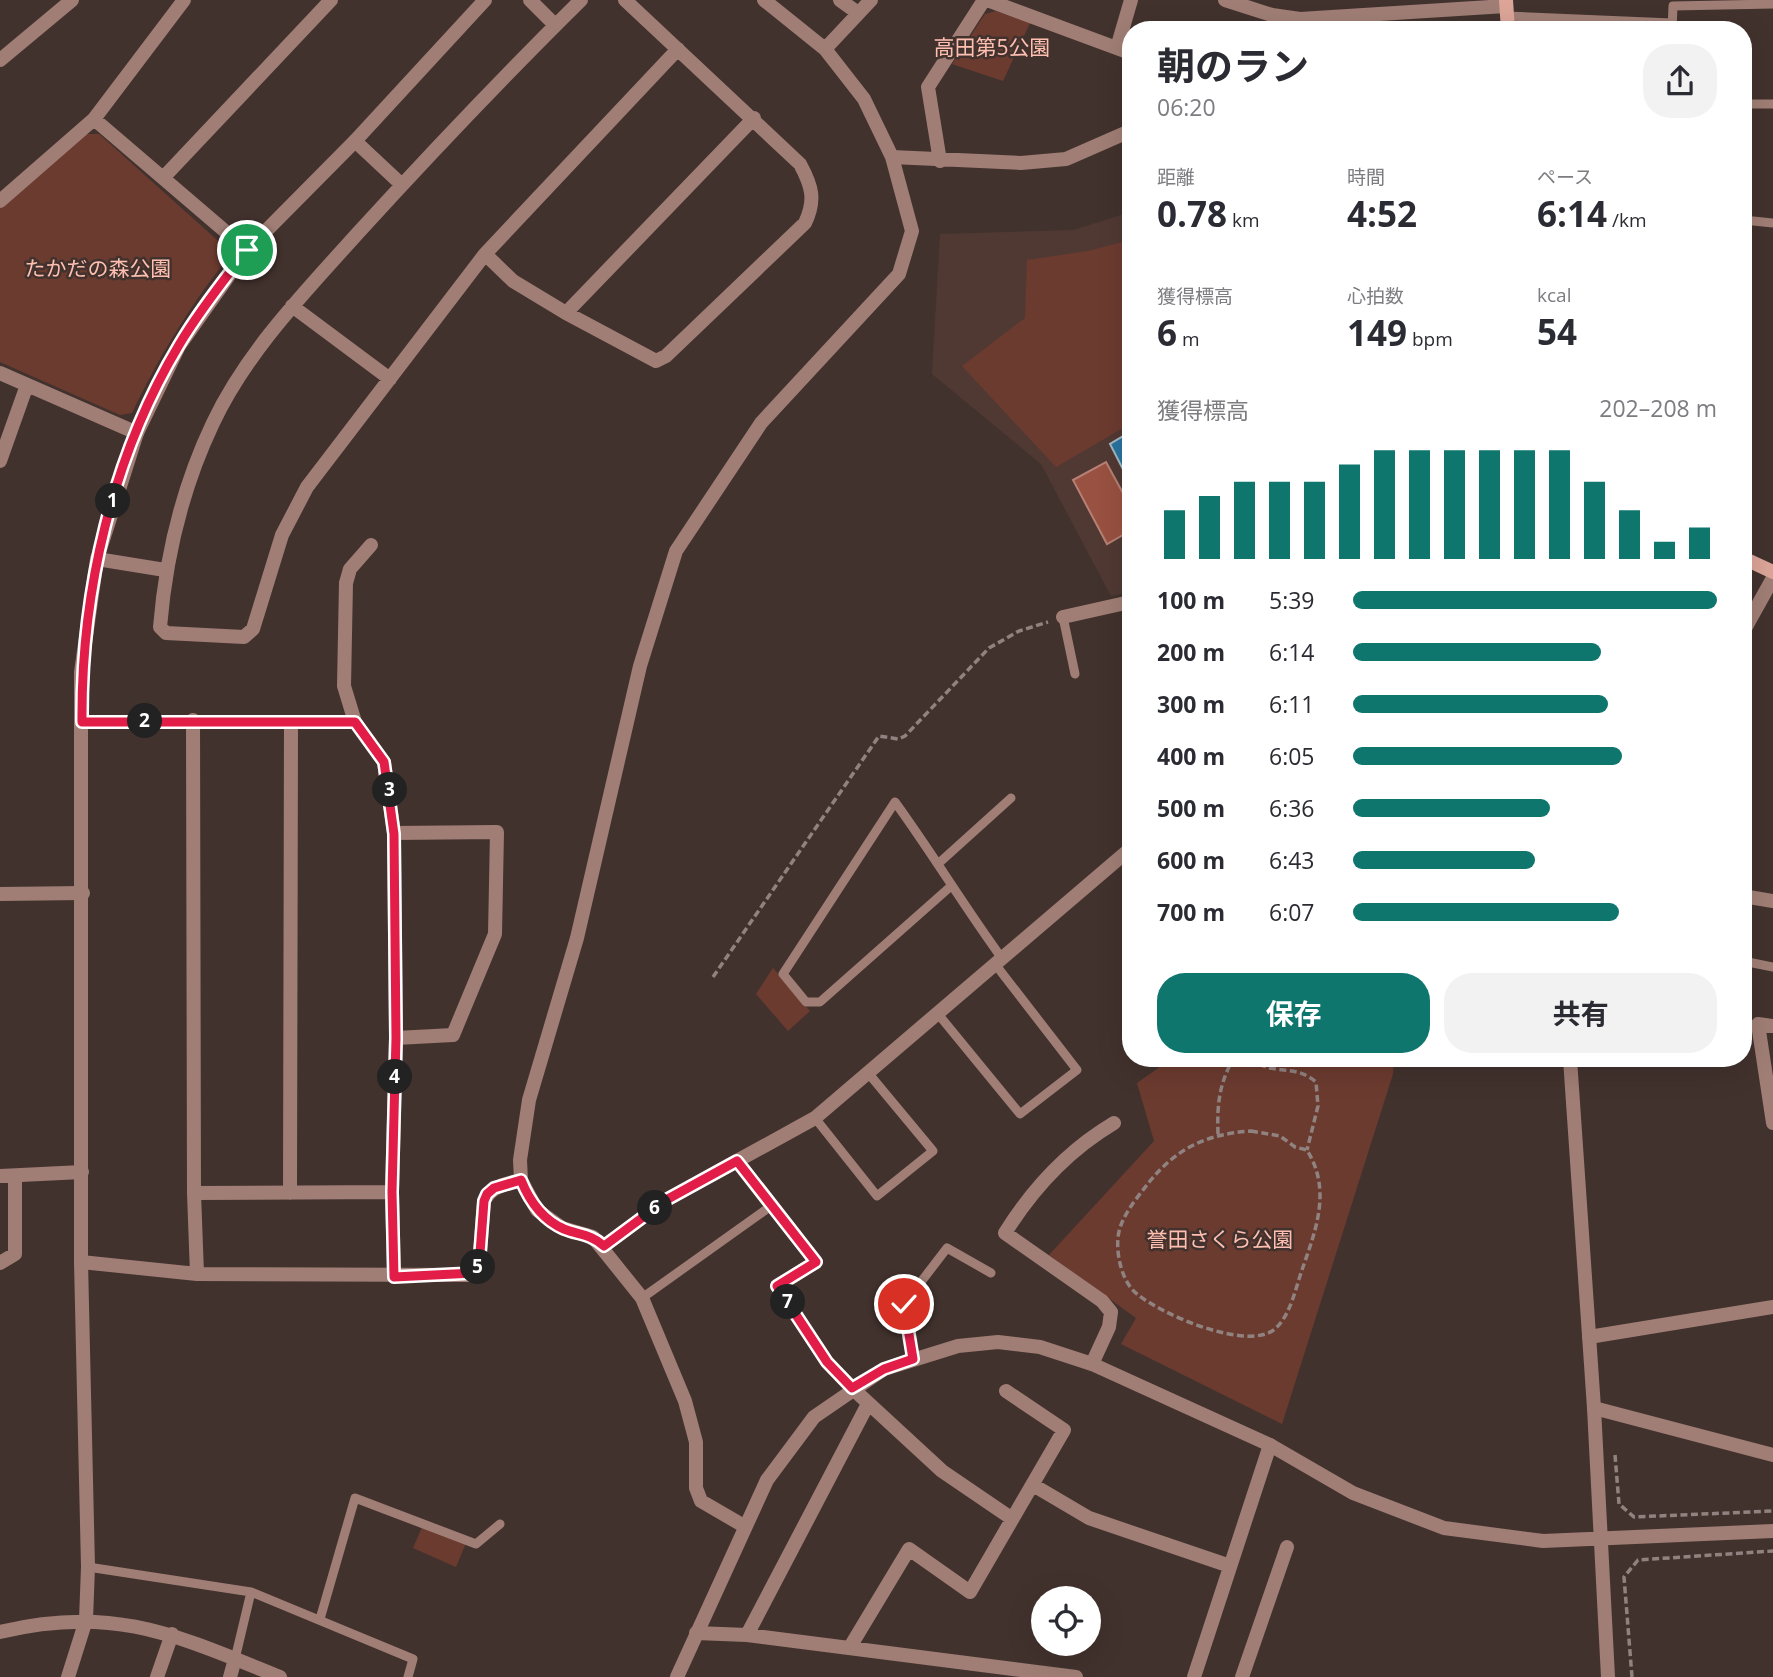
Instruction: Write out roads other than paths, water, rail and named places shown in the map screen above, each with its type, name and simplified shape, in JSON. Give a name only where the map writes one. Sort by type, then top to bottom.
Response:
[{"type":"main road","points":[[1752,562],[1773,572]]},
{"type":"street","points":[[0,60],[72,0]]},
{"type":"street","points":[[0,201],[94,119],[184,0]]},
{"type":"street","points":[[163,178],[331,0]]},
{"type":"street","points":[[68,1677],[86,1620],[88,1567],[81,1262],[81,672],[97,559],[137,433],[179,346],[247,250],[355,141],[485,0]]},
{"type":"street","points":[[530,0],[555,25]]},
{"type":"street","points":[[581,0],[402,185],[292,306],[252,358],[214,422],[178,512],[165,570],[160,627],[166,634],[244,637],[253,629],[282,535],[307,487],[485,254],[678,49]]},
{"type":"street","points":[[485,254],[513,281],[656,361],[666,356],[805,223],[813,198],[810,181],[800,164],[754,118],[625,0]]},
{"type":"street","points":[[744,1526],[701,1501],[696,1488],[696,1442],[691,1421],[642,1298],[604,1246],[593,1237],[562,1228],[537,1210],[521,1180],[522,1136],[529,1100],[576,939],[640,666],[677,551],[761,423],[899,274],[912,232],[892,158],[864,99],[825,49],[764,0]]},
{"type":"street","points":[[840,0],[858,13]]},
{"type":"street","points":[[825,49],[871,0]]},
{"type":"street","points":[[940,161],[928,87],[985,0],[1122,49]]},
{"type":"street","points":[[1128,21],[1131,0]]},
{"type":"street","points":[[1225,0],[1272,15],[1300,19],[1507,13]]},
{"type":"street","points":[[566,313],[754,118]]},
{"type":"street","points":[[94,119],[247,250]]},
{"type":"street","points":[[892,158],[1021,163],[1066,159],[1122,134]]},
{"type":"street","points":[[355,141],[402,185]]},
{"type":"street","points":[[292,306],[390,379]]},
{"type":"street","points":[[0,373],[137,433]]},
{"type":"street","points":[[0,461],[27,385]]},
{"type":"street","points":[[371,545],[350,569],[346,583],[344,686],[355,722],[384,762],[394,834],[394,1277]]},
{"type":"street","points":[[97,559],[165,570]]},
{"type":"street","points":[[1752,616],[1773,578]]},
{"type":"street","points":[[1063,617],[1122,604]]},
{"type":"street","points":[[193,720],[194,1193],[197,1274]]},
{"type":"street","points":[[82,722],[355,722]]},
{"type":"street","points":[[290,1192],[291,723]]},
{"type":"street","points":[[394,834],[497,832],[495,934],[453,1035],[396,1038]]},
{"type":"street","points":[[604,1246],[666,1200],[815,1118],[1122,856]]},
{"type":"street","points":[[0,894],[83,893]]},
{"type":"street","points":[[1752,898],[1773,901]]},
{"type":"street","points":[[1773,1026],[1758,1024],[1773,1123]]},
{"type":"street","points":[[1571,1067],[1594,1408],[1608,1677]]},
{"type":"street","points":[[1092,1364],[1109,1327],[1111,1312],[1102,1301],[1005,1233],[1027,1198],[1052,1171],[1090,1138],[1114,1123]]},
{"type":"street","points":[[737,1161],[816,1262],[777,1286],[827,1362],[868,1404],[942,1471],[1010,1518]]},
{"type":"street","points":[[0,1263],[15,1254],[7,1176],[82,1172]]},
{"type":"street","points":[[81,1262],[197,1274],[394,1277],[474,1273],[479,1266],[484,1201],[487,1194],[494,1188],[521,1180]]},
{"type":"street","points":[[194,1193],[392,1192]]},
{"type":"street","points":[[1588,1337],[1773,1307]]},
{"type":"street","points":[[677,1677],[767,1480],[814,1417],[852,1388],[884,1369],[958,1346],[998,1342],[1040,1347],[1092,1364],[1270,1445],[1353,1493],[1444,1528],[1543,1541],[1773,1531]]},
{"type":"street","points":[[850,1647],[909,1549],[970,1592],[1010,1518],[1033,1485],[1064,1430],[1006,1391]]},
{"type":"street","points":[[747,1635],[868,1404]]},
{"type":"street","points":[[1594,1408],[1687,1435],[1773,1455]]},
{"type":"street","points":[[1194,1677],[1270,1445]]},
{"type":"street","points":[[1033,1485],[1088,1518],[1230,1566]]},
{"type":"street","points":[[1242,1677],[1287,1547]]},
{"type":"street","points":[[0,1632],[86,1620],[138,1625],[172,1634],[280,1677]]},
{"type":"street","points":[[696,1633],[747,1635],[1076,1677]]},
{"type":"street","points":[[157,1677],[172,1634]]},
{"type":"street","points":[[230,1677],[235,1659]]},
{"type":"lane","points":[[1672,21],[1673,6],[1773,4]]},
{"type":"lane","points":[[1507,13],[1609,21]]},
{"type":"lane","points":[[1752,104],[1773,104]]},
{"type":"lane","points":[[1752,221],[1773,223]]},
{"type":"lane","points":[[1063,617],[1075,674]]},
{"type":"lane","points":[[939,863],[1011,798]]},
{"type":"lane","points":[[938,1014],[1020,1114],[1077,1070],[998,960],[950,887],[939,863],[895,802],[783,974],[806,1002],[820,1002],[950,887]]},
{"type":"lane","points":[[1752,963],[1773,967]]},
{"type":"lane","points":[[815,1118],[877,1196],[933,1151],[869,1074]]},
{"type":"lane","points":[[642,1298],[771,1206]]},
{"type":"lane","points":[[913,1359],[904,1304],[947,1248],[991,1273]]},
{"type":"lane","points":[[320,1619],[355,1498],[476,1545],[500,1524]]},
{"type":"lane","points":[[88,1567],[251,1592],[413,1659],[408,1677]]},
{"type":"lane","points":[[235,1659],[251,1592]]},
{"type":"park label","name":"高田第5公園","points":[[992,47]]},
{"type":"park label","name":"たかだの森公園","points":[[98,268]]},
{"type":"park label","name":"誉田さくら公園","points":[[1220,1239]]}]
